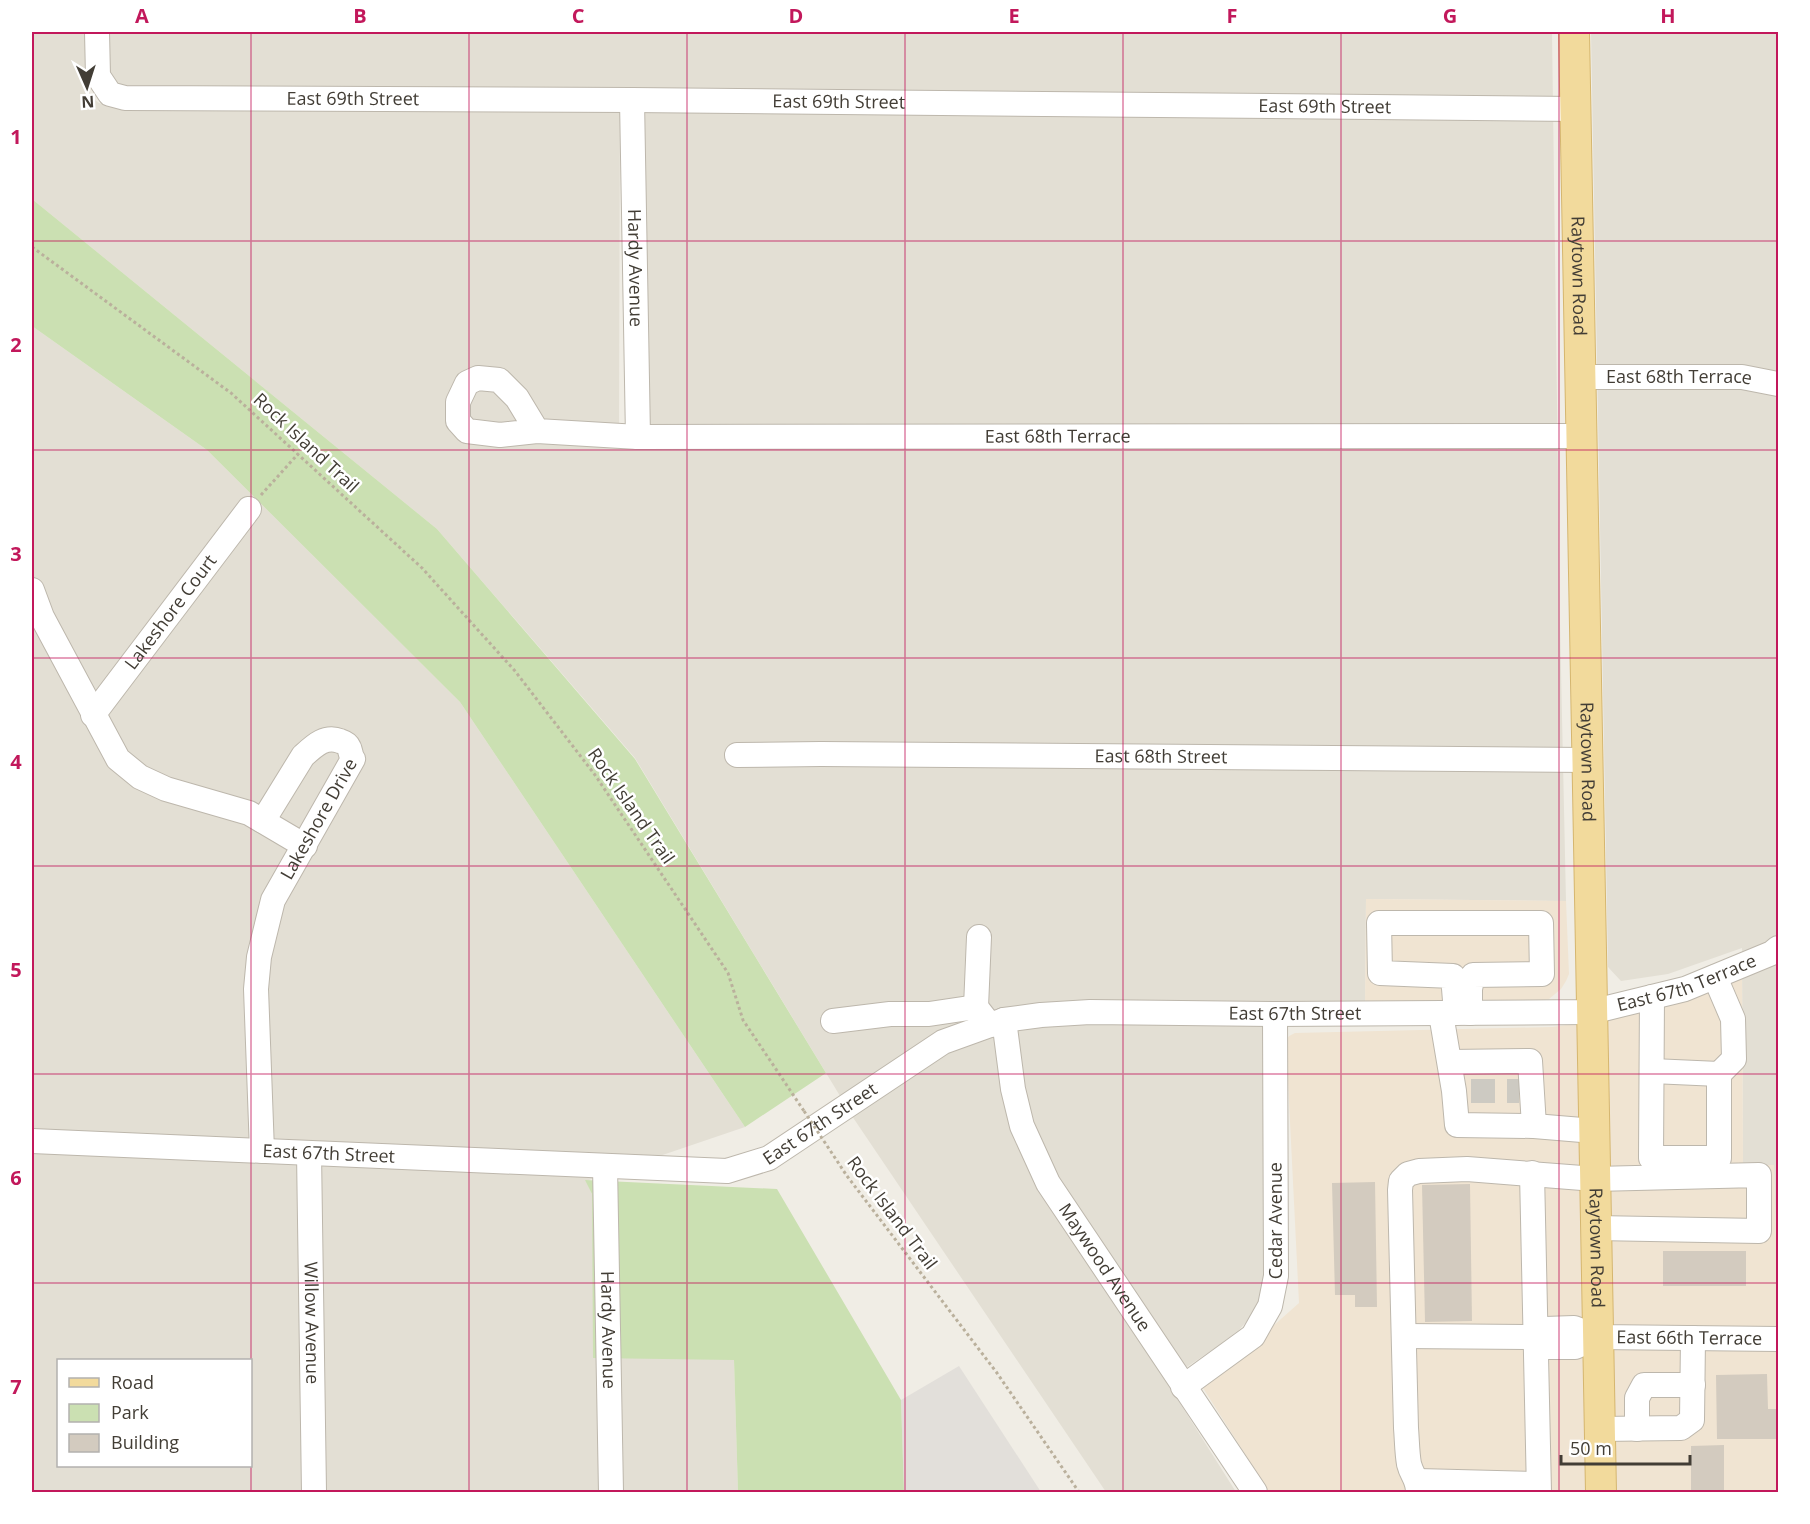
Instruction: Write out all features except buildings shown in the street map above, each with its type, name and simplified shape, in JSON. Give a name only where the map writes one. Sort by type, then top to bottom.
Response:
[{"type":"main road","name":"Raytown Road","points":[[1574,32],[1601,1492]]},
{"type":"street","name":"East 69th Street","points":[[98,32],[98,76],[110,94],[125,98],[632,100],[1575,109]]},
{"type":"street","name":"Hardy Avenue","points":[[632,100],[638,436]]},
{"type":"street","name":"East 68th Terrace","points":[[1580,377],[1742,377],[1779,384]]},
{"type":"street","name":"East 68th Terrace","points":[[537,431],[638,436],[1581,436]]},
{"type":"street","name":"Lakeshore Court","points":[[93,715],[249,509]]},
{"type":"street","points":[[32,591],[42,617],[118,759],[140,777],[166,789],[249,813],[304,846]]},
{"type":"street","name":"Lakeshore Drive","points":[[262,1151],[256,989],[259,957],[273,900],[353,759],[349,746],[332,738],[325,739],[303,756],[263,821]]},
{"type":"street","name":"East 68th Street","points":[[737,756],[821,754],[1587,760]]},
{"type":"street","points":[[1456,1013],[1470,989],[1473,975],[1542,974],[1541,923],[1379,923],[1380,973],[1453,976],[1456,1013],[1450,1062],[1462,1091],[1457,1125],[1534,1126],[1594,1131]]},
{"type":"street","name":"Maywood Avenue","points":[[979,937],[990,1018],[1013,1089],[1022,1126],[1048,1183],[1255,1492]]},
{"type":"street","name":"East 67th Terrace","points":[[1591,1012],[1685,989],[1779,948]]},
{"type":"street","points":[[1652,997],[1651,1158],[1719,1158],[1719,1074],[1734,1059],[1732,1018],[1715,977]]},
{"type":"street","name":"East 67th Street","points":[[32,1141],[727,1171],[769,1158],[943,1042],[990,1018],[1090,1012],[1275,1014],[1591,1012]]},
{"type":"street","points":[[833,1021],[890,1014],[990,1018]]},
{"type":"street","name":"Cedar Avenue","points":[[1183,1387],[1253,1336],[1270,1306],[1276,1276],[1275,1014]]},
{"type":"street","points":[[1450,1062],[1530,1061],[1525,1091],[1534,1126]]},
{"type":"street","points":[[1652,1071],[1719,1074]]},
{"type":"street","name":"Willow Avenue","points":[[309,1153],[314,1492]]},
{"type":"street","name":"Hardy Avenue","points":[[605,1166],[611,1492]]},
{"type":"street","points":[[1532,1173],[1538,1488],[1418,1487],[1408,1461],[1406,1428],[1401,1181],[1408,1174],[1419,1171],[1467,1169],[1532,1173],[1595,1179],[1759,1175],[1759,1231],[1596,1228]]},
{"type":"street","points":[[1404,1336],[1536,1336],[1547,1347],[1575,1347],[1598,1337]]},
{"type":"street","name":"East 66th Terrace","points":[[1598,1337],[1779,1339]]},
{"type":"street","points":[[1600,1429],[1681,1428],[1692,1420],[1693,1338]]},
{"type":"street","points":[[1637,1429],[1636,1398],[1644,1385],[1693,1385]]},
{"type":"path","name":"Rock Island Trail","points":[[32,247],[231,393],[422,568],[508,663],[595,775],[728,973],[743,1020],[847,1176],[997,1373],[1079,1492]]},
{"type":"path","points":[[249,509],[298,454]]},
{"type":"shaded area","points":[[32,32],[87,32],[88,85],[91,97],[99,103],[119,108],[110,78],[104,32],[1552,32],[1566,901],[1366,899],[1365,1005],[1266,1005],[1269,1265],[1263,1295],[1254,1313],[1239,1330],[1166,1381],[1236,1492],[1106,1492],[854,1119],[635,758],[437,529],[32,199]],"holes":[[[620,94],[646,111],[641,117],[649,414],[619,439]]]},
{"type":"shaded area","points":[[1591,32],[1778,32],[1778,1312],[1774,1165],[1743,1165],[1742,948],[1668,974],[1621,981],[1608,967]]},
{"type":"shaded area","points":[[32,326],[207,450],[460,702],[745,1127],[586,1181],[592,1194],[734,1360],[738,1492],[32,1492]]},
{"type":"shaded area","points":[[1366,899],[1566,901],[1569,974],[1561,989],[1549,999],[1540,1001],[1365,1005]]},
{"type":"shaded area","points":[[1742,978],[1743,1165],[1774,1165],[1778,1312],[1778,1492],[1269,1492],[1203,1388],[1299,1303],[1286,1041],[1289,1036],[1295,1033],[1552,1027],[1623,1017]]},
{"type":"shaded area","points":[[959,1366],[1041,1492],[904,1492],[901,1400]]},
{"type":"green space","points":[[32,199],[437,529],[635,759],[826,1073],[745,1127],[460,702],[207,450],[32,326]]},
{"type":"green space","points":[[585,1180],[777,1189],[901,1400],[904,1492],[738,1492],[734,1360],[593,1358],[592,1194]]},
{"type":"tunnel","points":[[1471,1091],[1519,1091]]}]
